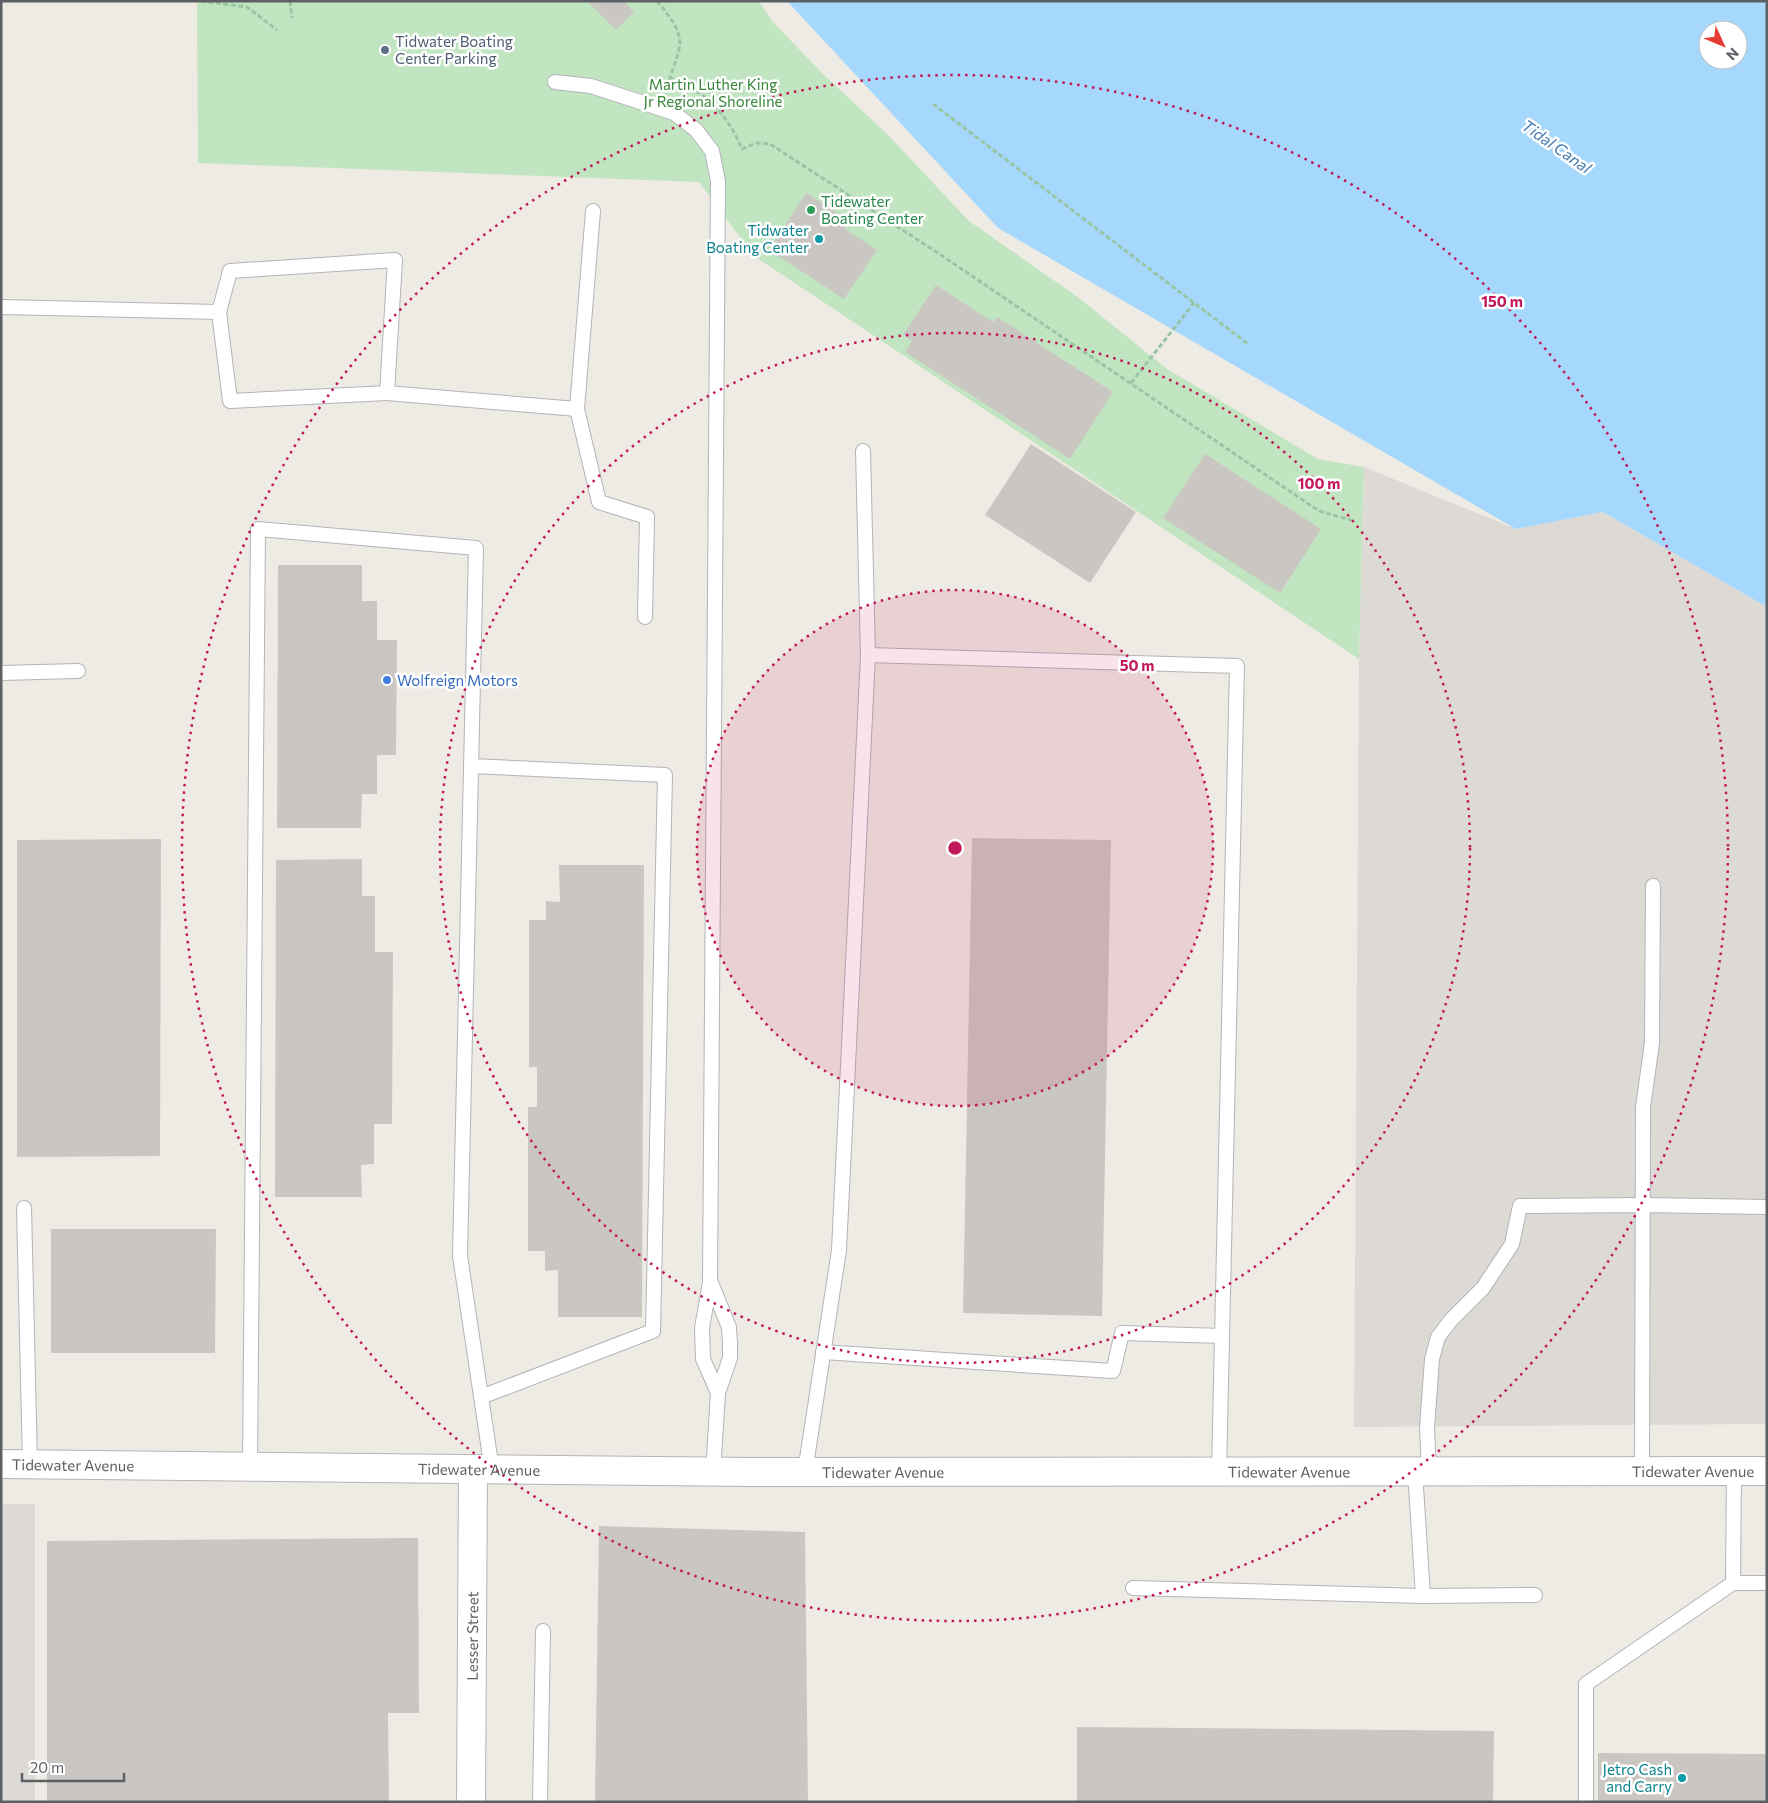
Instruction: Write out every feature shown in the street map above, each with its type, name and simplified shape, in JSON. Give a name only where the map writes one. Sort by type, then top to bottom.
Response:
[{"type":"street","name":"Tidewater Avenue","points":[[1,1464],[713,1472],[1767,1471]]},
{"type":"street","name":"Lesser Street","points":[[471,1802],[483,1470]]},
{"type":"lane","points":[[555,82],[591,86],[674,113],[696,130],[712,151],[718,181],[710,1282],[702,1328],[703,1359],[718,1393]]},
{"type":"lane","points":[[593,210],[577,409],[600,502],[647,517],[645,617]]},
{"type":"lane","points":[[387,393],[395,260],[230,271],[219,312],[230,401],[387,393],[577,409]]},
{"type":"lane","points":[[1,307],[219,312]]},
{"type":"lane","points":[[805,1472],[839,1250],[868,655],[863,451]]},
{"type":"lane","points":[[250,1468],[258,529],[476,548],[460,1256],[481,1397],[483,1470]]},
{"type":"lane","points":[[868,655],[1237,666],[1219,1472]]},
{"type":"lane","points":[[1,673],[78,671]]},
{"type":"lane","points":[[471,766],[665,774],[653,1331],[481,1397]]},
{"type":"lane","points":[[1642,1471],[1643,1107],[1652,1043],[1654,886]]},
{"type":"lane","points":[[1423,1596],[1422,1472],[1432,1359],[1438,1337],[1451,1320],[1483,1288],[1512,1244],[1520,1206],[1643,1204],[1767,1207]]},
{"type":"lane","points":[[24,1208],[30,1464]]},
{"type":"lane","points":[[710,1282],[729,1327],[730,1358],[718,1393],[713,1472]]},
{"type":"lane","points":[[823,1352],[1113,1371],[1122,1332],[1222,1336]]},
{"type":"lane","points":[[1733,1583],[1734,1471]]},
{"type":"lane","points":[[1586,1802],[1586,1684],[1733,1583],[1767,1583]]},
{"type":"lane","points":[[1133,1588],[1423,1596],[1535,1595]]},
{"type":"lane","points":[[540,1802],[543,1631]]},
{"type":"path","points":[[201,1],[247,7],[277,30]]},
{"type":"path","points":[[290,1],[292,18]]},
{"type":"path","points":[[657,1],[668,15],[678,35],[680,44],[670,78]]},
{"type":"path","points":[[934,104],[1248,344]]},
{"type":"path","points":[[742,148],[756,143],[770,144],[938,253],[1319,511],[1351,520]]},
{"type":"path","points":[[1131,383],[1194,302]]},
{"type":"shaded area","points":[[1364,467],[1516,529],[1603,512],[1767,607],[1767,1424],[1354,1427],[1359,659]]},
{"type":"shaded area","points":[[1,1504],[35,1504],[35,1802],[1,1802]]},
{"type":"green space","name":"Martin Luther King Jr Regional Shoreline","points":[[197,1],[759,1],[772,21],[822,73],[887,134],[969,221],[1079,298],[1167,369],[1318,459],[1364,467],[1359,659],[754,256],[699,182],[198,163]]},
{"type":"water","name":"Tidal Canal","points":[[787,1],[1767,1],[1767,607],[1603,512],[1516,529],[998,228]]},
{"type":"building","points":[[587,1],[624,1],[634,12],[616,30]]},
{"type":"building","name":"Tidwater Boating Center","points":[[806,193],[850,221],[845,229],[877,250],[844,299],[769,250]]},
{"type":"building","points":[[936,285],[993,322],[997,317],[1113,392],[1070,459],[905,352],[912,341],[903,335]]},
{"type":"building","points":[[1031,444],[1136,512],[1090,583],[985,515]]},
{"type":"building","points":[[1205,454],[1321,529],[1280,593],[1163,518]]},
{"type":"building","points":[[278,565],[362,565],[362,601],[377,601],[377,640],[397,640],[396,755],[377,755],[377,794],[362,794],[361,828],[277,828]]},
{"type":"building","points":[[972,838],[1111,840],[1102,1316],[963,1313]]},
{"type":"building","points":[[161,839],[160,1156],[17,1157],[17,840]]},
{"type":"building","points":[[362,859],[362,896],[375,896],[375,952],[393,952],[392,1124],[374,1124],[374,1164],[361,1165],[362,1197],[275,1197],[276,860]]},
{"type":"building","points":[[559,865],[644,865],[642,1317],[558,1317],[558,1270],[545,1271],[545,1251],[528,1251],[528,1107],[537,1107],[537,1067],[529,1067],[529,920],[546,920],[546,901],[560,902]]},
{"type":"building","points":[[51,1229],[216,1229],[215,1353],[51,1353]]},
{"type":"building","points":[[599,1526],[805,1532],[808,1802],[595,1802]]},
{"type":"building","points":[[418,1538],[419,1713],[388,1713],[389,1802],[47,1802],[47,1541]]},
{"type":"building","points":[[1077,1727],[1494,1731],[1493,1802],[1077,1802]]},
{"type":"building","name":"Jetro Cash and Carry","points":[[1598,1753],[1767,1754],[1767,1802],[1598,1802]]},
{"type":"place","name":"Tidwater Boating Center Parking","points":[[385,50]]},
{"type":"place","name":"Tidewater Boating Center","points":[[811,210]]},
{"type":"place","name":"Tidwater Boating Center","points":[[819,239]]},
{"type":"place","name":"Wolfreign Motors","points":[[387,680]]},
{"type":"place","name":"Jetro Cash and Carry","points":[[1682,1778]]}]
